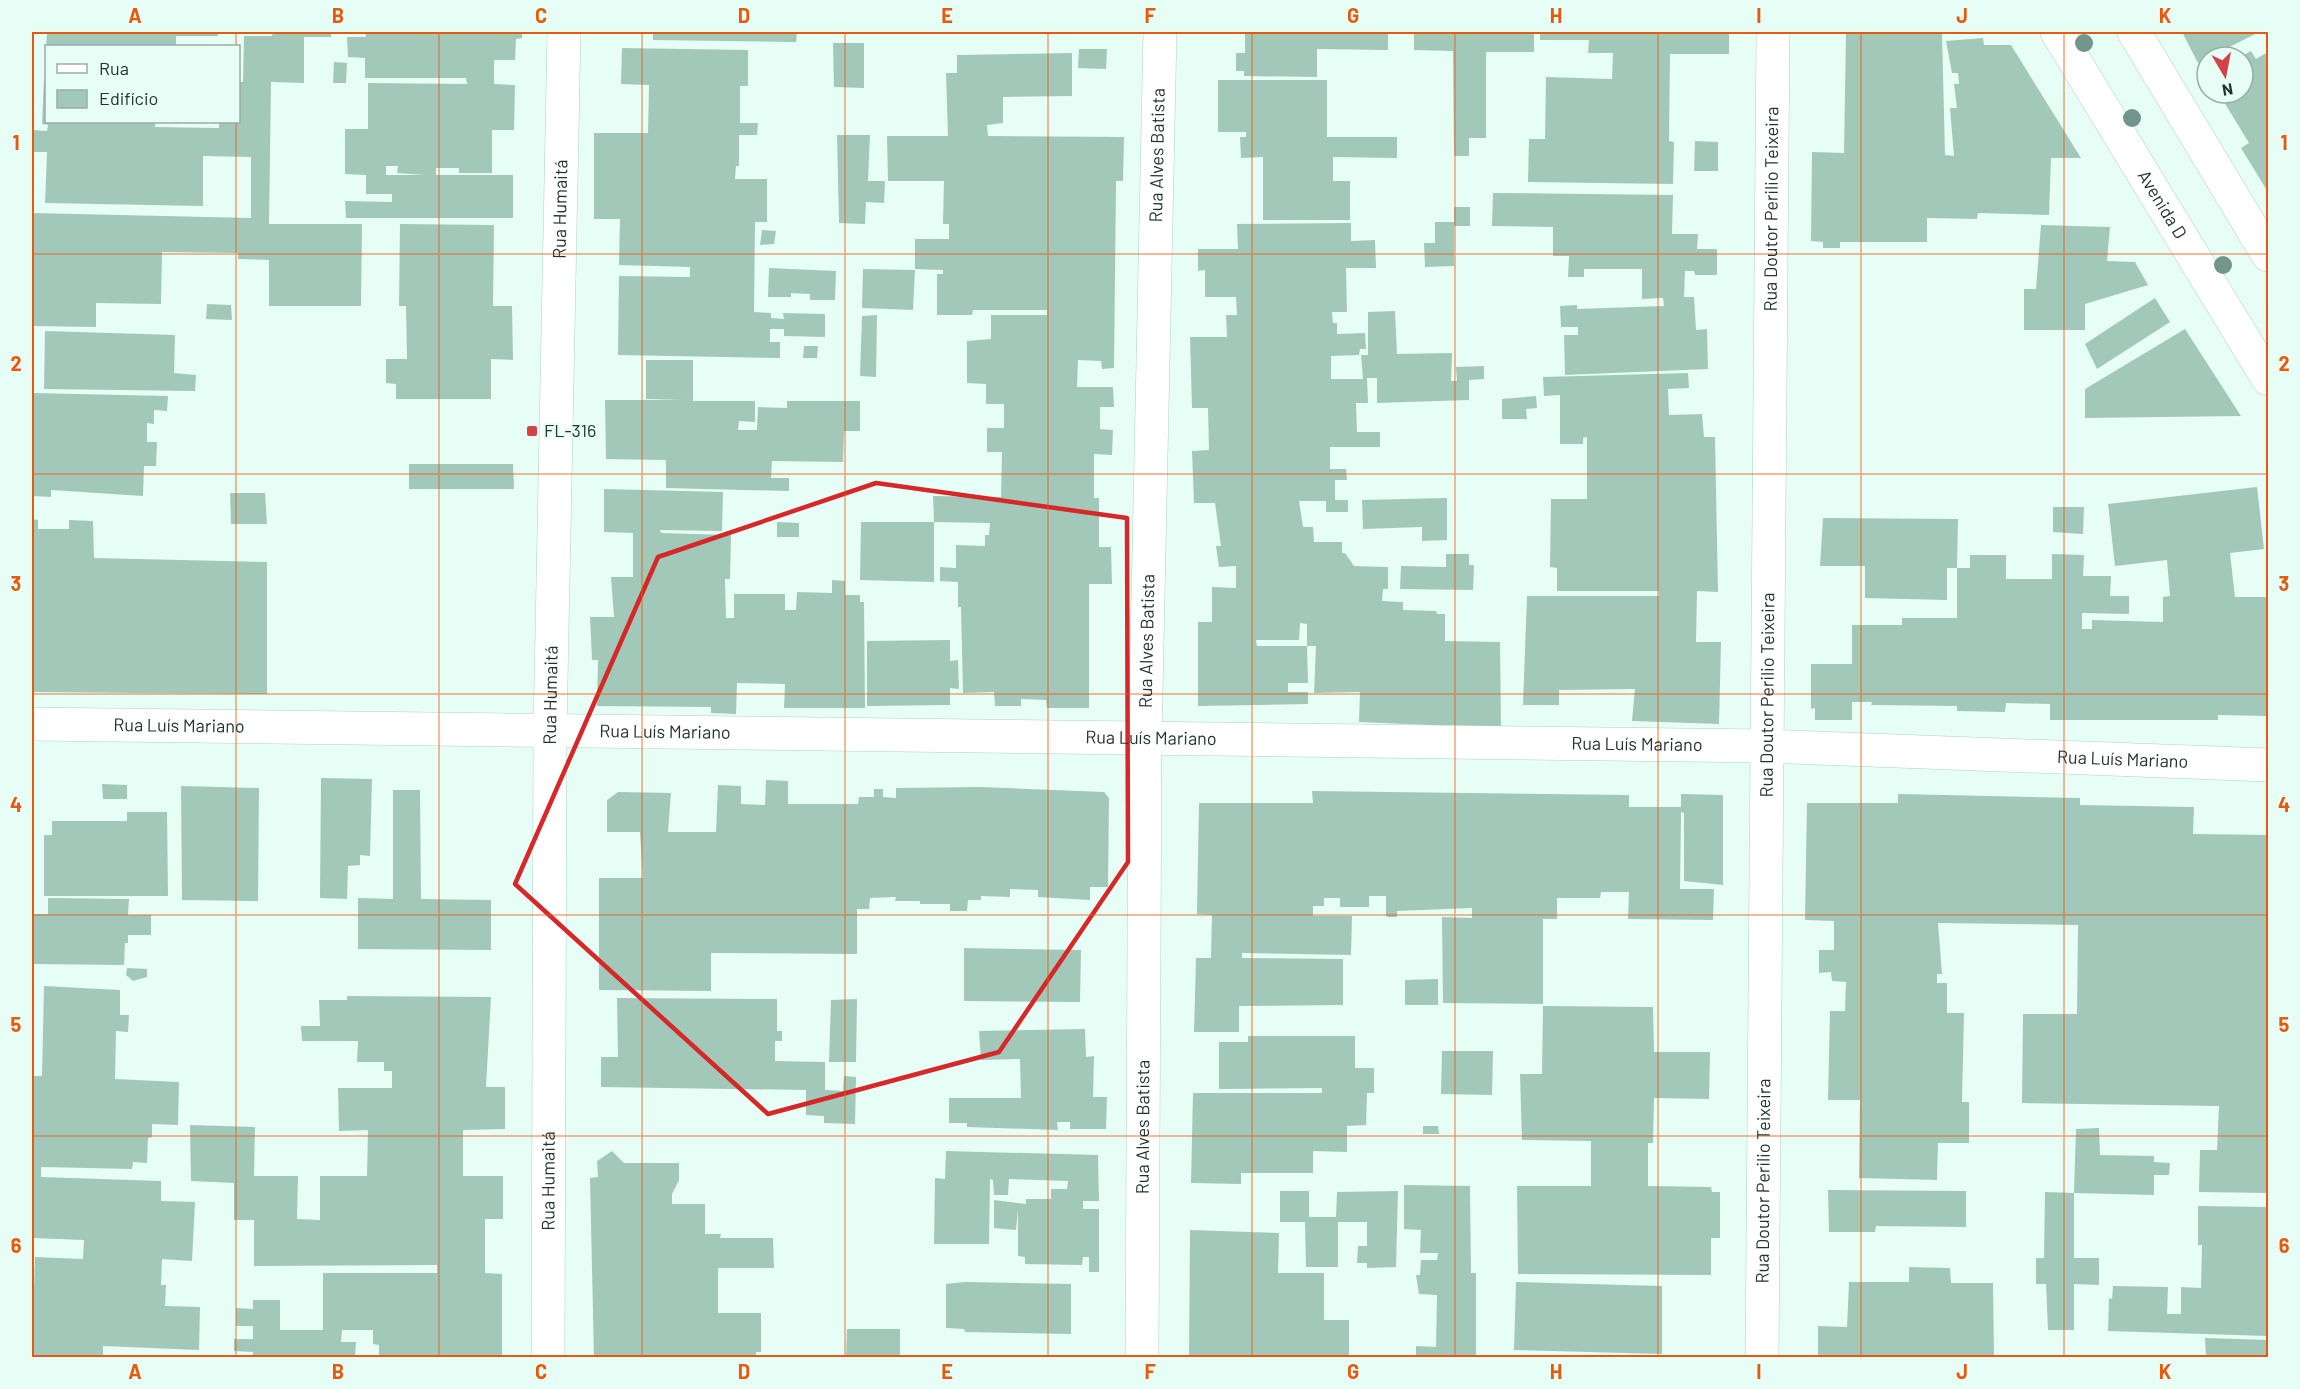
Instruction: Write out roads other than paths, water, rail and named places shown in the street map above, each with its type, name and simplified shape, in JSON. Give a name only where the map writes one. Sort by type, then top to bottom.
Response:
[{"type":"street","name":"Rua Humaitá","points":[[548,1358],[550,732],[564,32]]},
{"type":"street","name":"Rua Alves Batista","points":[[1142,1358],[1145,739],[1160,32]]},
{"type":"street","name":"Rua Doutor Perilio Teixeira","points":[[1762,1358],[1765,746],[1773,32]]},
{"type":"street","name":"Avenida D","points":[[2056,32],[2268,380]]},
{"type":"street","points":[[2134,32],[2267,248]]},
{"type":"street","name":"Rua Luís Mariano","points":[[32,724],[1765,746],[2268,765]]},
{"type":"place","name":"FL-316","points":[[532,431]]}]
